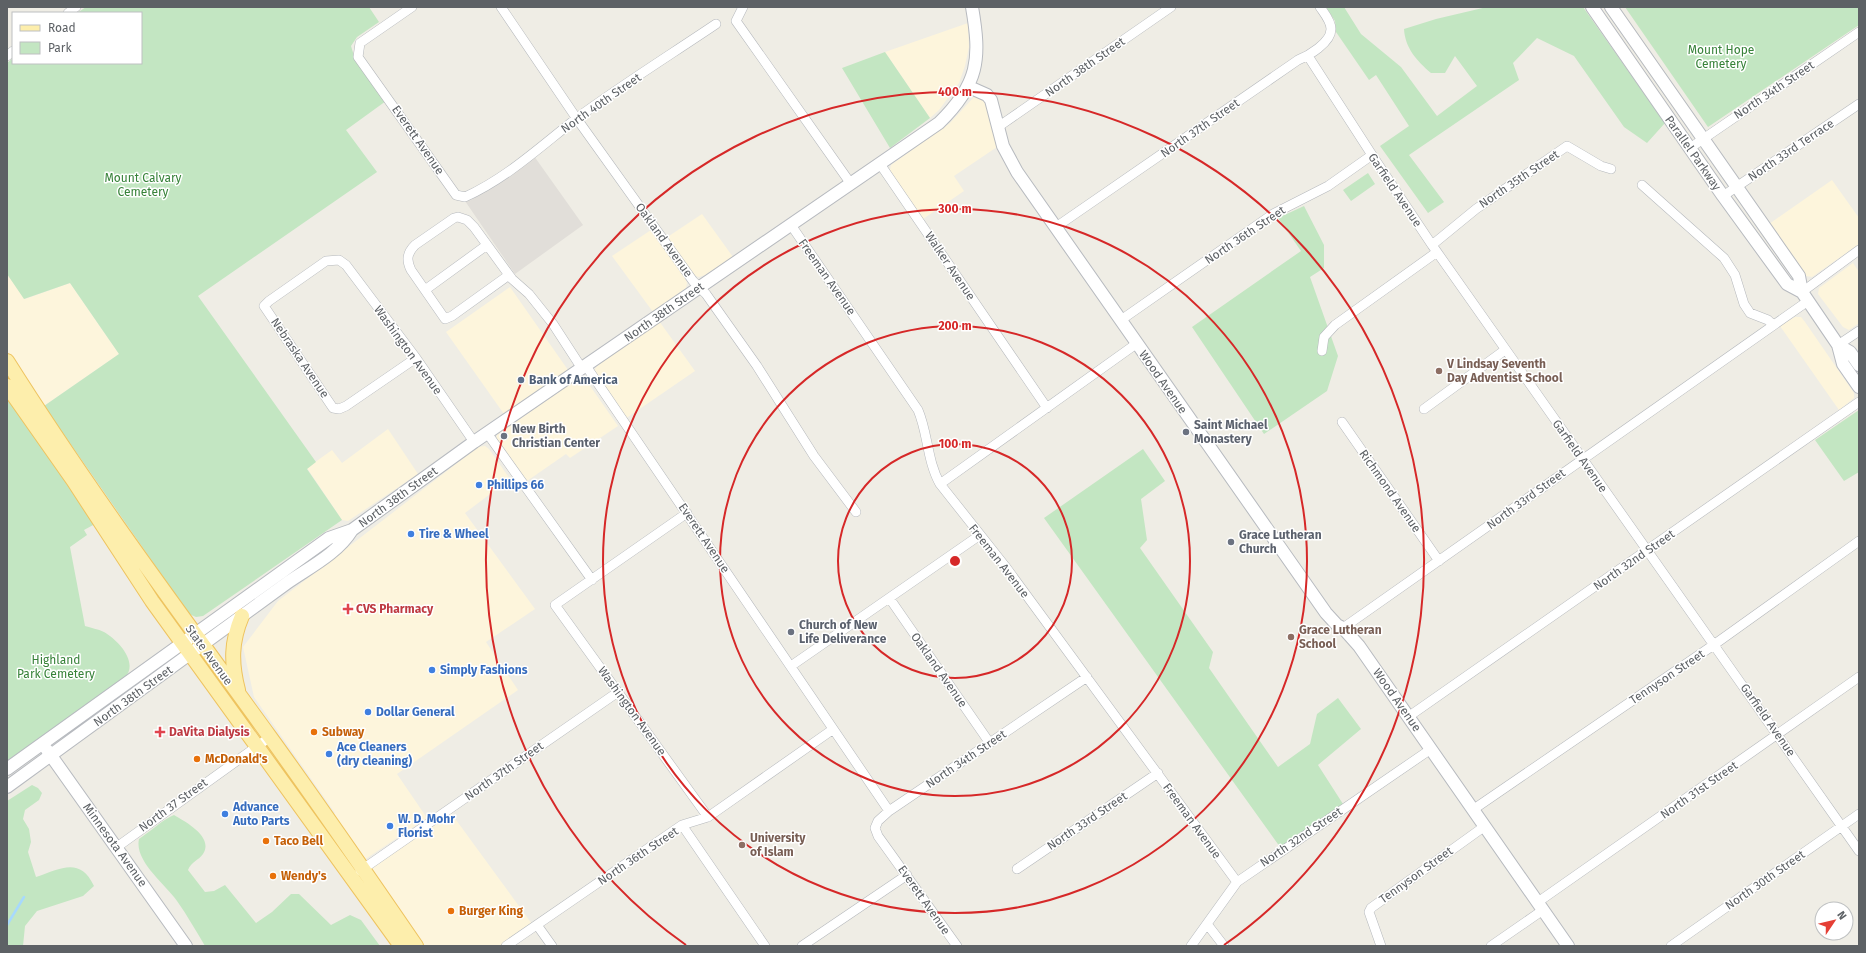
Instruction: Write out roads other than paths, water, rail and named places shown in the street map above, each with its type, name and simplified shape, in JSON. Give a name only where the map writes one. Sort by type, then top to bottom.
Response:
[{"type":"main road","name":"North 38th Street","points":[[7,787],[51,756],[329,538],[352,530],[474,442],[939,122],[952,110],[969,87],[976,64],[977,47],[972,7]]},
{"type":"main road","name":"Parallel Parkway","points":[[1592,7],[1723,196],[1787,284],[1805,297]]},
{"type":"main road","name":"Parallel Parkway","points":[[1611,7],[1799,276],[1805,297],[1838,345],[1842,364],[1859,387]]},
{"type":"main road","name":"Wood Avenue","points":[[969,87],[987,95],[991,100],[1003,146],[1010,161],[1136,344],[1326,613],[1337,625],[1343,628],[1359,646],[1568,946]]},
{"type":"main road","name":"Parallel Parkway","points":[[1838,345],[1850,352],[1859,365]]},
{"type":"main road","name":"State Avenue","points":[[7,361],[115,524],[270,737],[416,946]]},
{"type":"main road","name":"State Avenue","points":[[7,386],[73,480],[152,601],[350,878],[401,946]]},
{"type":"main road","name":"North 38th Street","points":[[198,640],[242,616],[334,552],[344,543],[352,530]]},
{"type":"main road","points":[[240,696],[232,665],[232,652],[236,632],[242,616]]},
{"type":"main road","name":"North 38th Street","points":[[7,769],[186,649]]},
{"type":"main road","name":"Minnesota Avenue","points":[[43,744],[186,946]]},
{"type":"street","name":"Everett Avenue","points":[[412,7],[360,43],[358,57],[456,195],[465,197],[488,185]]},
{"type":"street","name":"Oakland Avenue","points":[[501,7],[577,119],[693,281],[700,287],[757,366],[814,456],[856,512]]},
{"type":"street","points":[[743,7],[736,21],[851,184]]},
{"type":"street","name":"North 38th Street","points":[[998,127],[1172,7]]},
{"type":"street","name":"North 37th Street","points":[[1056,227],[1298,60],[1308,56],[1317,49],[1331,30],[1328,20],[1320,7]]},
{"type":"street","name":"North 40th Street","points":[[488,185],[577,119],[716,24]]},
{"type":"street","name":"North 34th Street","points":[[1690,148],[1859,32]]},
{"type":"street","name":"Garfield Avenue","points":[[1308,56],[1372,155],[1505,350],[1647,552],[1715,644],[1859,851]]},
{"type":"street","name":"North 33rd Terrace","points":[[1723,196],[1859,104]]},
{"type":"street","name":"North 35th Street","points":[[1435,248],[1476,209],[1567,146],[1601,166],[1611,169]]},
{"type":"street","name":"North 36th Street","points":[[1120,320],[1280,209],[1328,186],[1372,155]]},
{"type":"street","name":"Walker Avenue","points":[[880,164],[1047,408]]},
{"type":"street","points":[[1642,185],[1721,255],[1735,275],[1744,304],[1750,313],[1768,320],[1773,325]]},
{"type":"street","name":"Everett Avenue","points":[[509,275],[445,319],[408,263],[410,250],[458,216],[467,220],[509,275],[529,294],[553,324],[579,364],[586,366],[791,666],[832,730],[889,811]]},
{"type":"street","name":"Freeman Avenue","points":[[791,225],[918,410],[927,437],[934,474],[940,484],[1005,566],[1237,882]]},
{"type":"street","points":[[425,290],[487,245]]},
{"type":"street","points":[[1322,351],[1324,337],[1335,325],[1435,248]]},
{"type":"street","name":"North 33rd Street","points":[[1343,628],[1582,458],[1773,325],[1859,250]]},
{"type":"street","name":"Nebraska Avenue","points":[[339,260],[326,261],[264,306],[333,408],[336,409],[346,406],[416,358]]},
{"type":"street","name":"Washington Avenue","points":[[339,260],[346,265],[416,358],[474,442]]},
{"type":"street","points":[[1838,345],[1859,331]]},
{"type":"street","points":[[940,484],[1136,344]]},
{"type":"street","points":[[1424,408],[1505,350]]},
{"type":"street","name":"North 32nd Street","points":[[1408,717],[1647,552],[1859,402]]},
{"type":"street","name":"Richmond Avenue","points":[[1342,422],[1439,561]]},
{"type":"street","points":[[487,433],[592,580],[687,513]]},
{"type":"street","points":[[791,666],[890,599],[980,535]]},
{"type":"street","name":"Tennyson Street","points":[[1474,810],[1715,644],[1859,541]]},
{"type":"street","name":"Washington Avenue","points":[[592,580],[555,605],[708,817]]},
{"type":"street","name":"Oakland Avenue","points":[[890,599],[989,742]]},
{"type":"street","name":"North 31st Street","points":[[1491,946],[1540,906],[1859,677]]},
{"type":"street","name":"North 34th Street","points":[[891,853],[875,828],[878,821],[889,811],[989,742],[1087,678]]},
{"type":"street","name":"North 37th Street","points":[[350,878],[618,692]]},
{"type":"street","name":"North 36th Street","points":[[506,946],[682,825],[708,817],[832,730]]},
{"type":"street","name":"North 37 Street","points":[[117,847],[270,737]]},
{"type":"street","name":"North 32nd Street","points":[[1191,946],[1237,882],[1431,749]]},
{"type":"street","name":"North 33rd Street","points":[[1017,869],[1158,773]]},
{"type":"street","name":"North 30th Street","points":[[1670,946],[1859,814]]},
{"type":"street","points":[[682,825],[765,946]]},
{"type":"street","name":"Tennyson Street","points":[[1381,946],[1369,912],[1370,908],[1485,826]]},
{"type":"street","name":"Everett Avenue","points":[[891,853],[957,946]]},
{"type":"street","points":[[802,946],[907,875]]},
{"type":"street","points":[[1207,924],[1224,946]]},
{"type":"street","points":[[537,925],[552,946]]},
{"type":"waterway","points":[[7,925],[24,897]]},
{"type":"place","name":"V Lindsay Seventh Day Adventist School","points":[[1439,371]]},
{"type":"place","name":"Bank of America","points":[[521,380]]},
{"type":"place","name":"Saint Michael Monastery","points":[[1186,432]]},
{"type":"place","name":"New Birth Christian Center","points":[[504,436]]},
{"type":"place","name":"Phillips 66","points":[[479,485]]},
{"type":"place","name":"Tire & Wheel","points":[[411,534]]},
{"type":"place","name":"Grace Lutheran Church","points":[[1231,542]]},
{"type":"place","name":"CVS Pharmacy","points":[[348,609]]},
{"type":"place","name":"Church of New Life Deliverance","points":[[791,632]]},
{"type":"place","name":"Grace Lutheran School","points":[[1291,637]]},
{"type":"place","name":"Simply Fashions","points":[[432,670]]},
{"type":"place","name":"Dollar General","points":[[368,712]]},
{"type":"place","name":"DaVita Dialysis","points":[[160,732]]},
{"type":"place","name":"Subway","points":[[314,732]]},
{"type":"place","name":"Ace Cleaners (dry cleaning)","points":[[329,754]]},
{"type":"place","name":"McDonald's","points":[[197,759]]},
{"type":"place","name":"Advance Auto Parts","points":[[225,814]]},
{"type":"place","name":"W. D. Mohr Florist","points":[[390,826]]},
{"type":"place","name":"Taco Bell","points":[[266,841]]},
{"type":"place","name":"University of Islam","points":[[742,845]]},
{"type":"place","name":"Wendy's","points":[[273,876]]},
{"type":"place","name":"Burger King","points":[[451,911]]},
{"type":"park label","name":"Mount Hope Cemetery","points":[[1721,57]]},
{"type":"park label","name":"Mount Calvary Cemetery","points":[[143,185]]},
{"type":"park label","name":"Highland Park Cemetery","points":[[56,667]]}]
